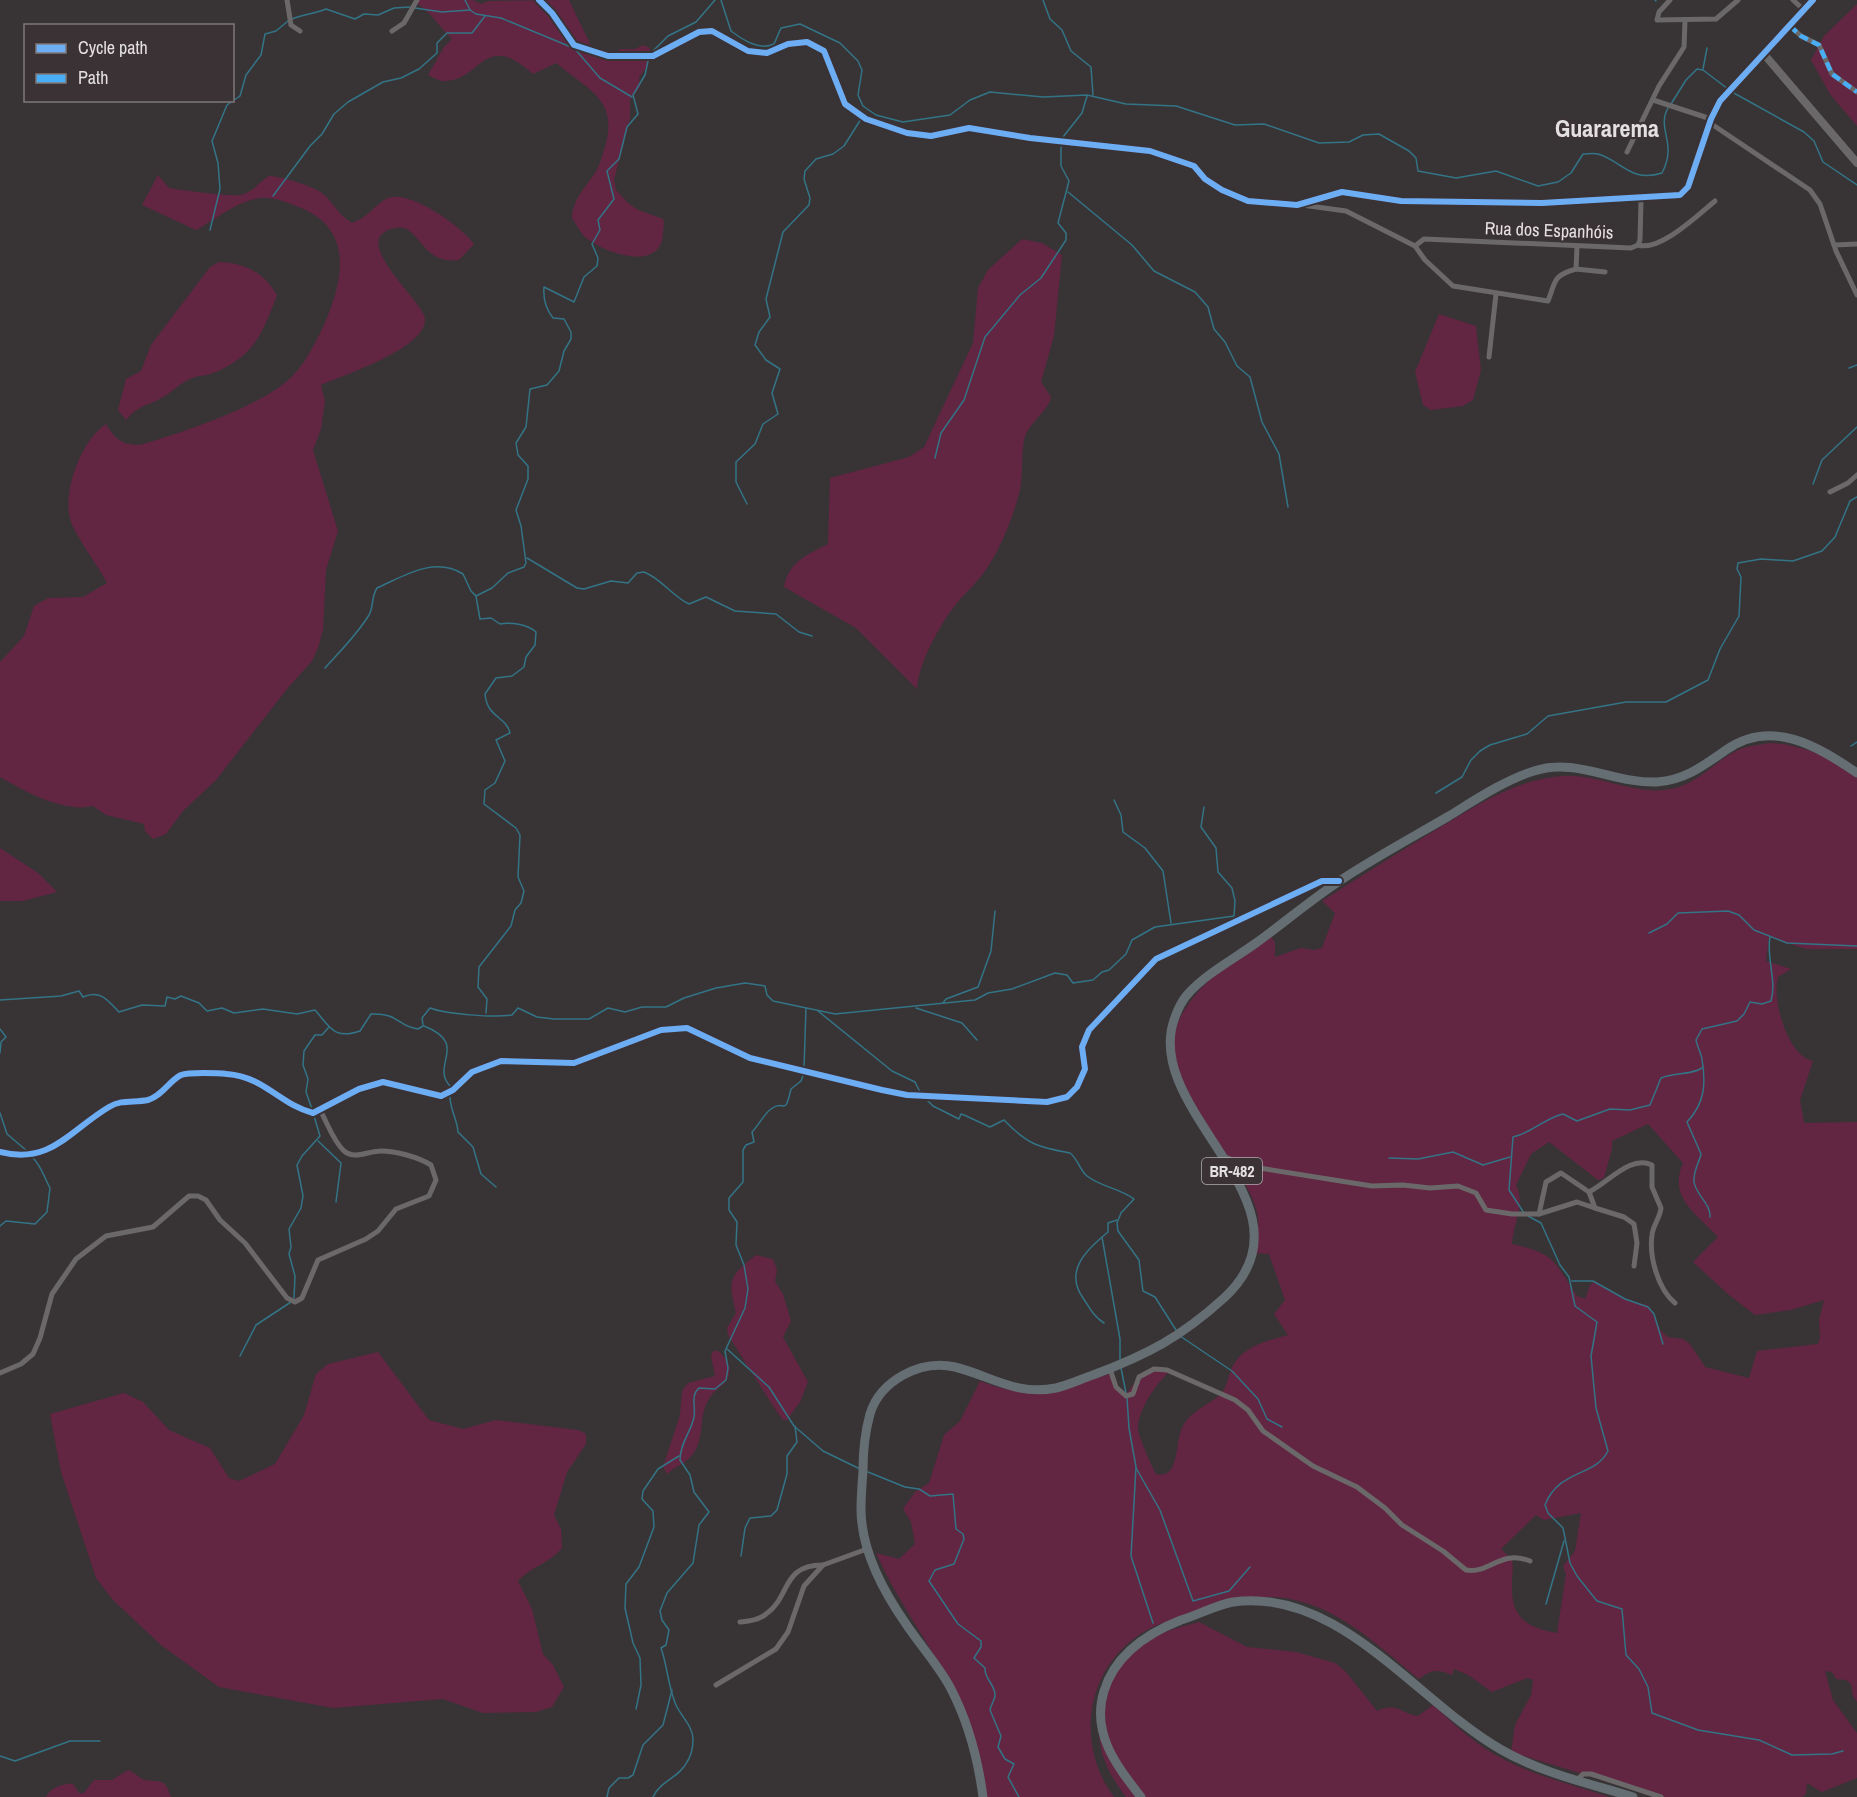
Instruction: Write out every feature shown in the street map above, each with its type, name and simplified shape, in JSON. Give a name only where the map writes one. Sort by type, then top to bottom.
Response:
[{"type":"highway","name":"BR-482","points":[[983,1797],[974,1747],[949,1685],[884,1590],[867,1549],[861,1509],[867,1429],[877,1398],[898,1377],[923,1368],[945,1366],[1001,1385],[1040,1389],[1065,1385],[1140,1358],[1173,1340],[1224,1299],[1244,1275],[1253,1240],[1252,1215],[1244,1192],[1188,1100],[1173,1069],[1170,1051],[1171,1031],[1181,1004],[1195,988],[1339,881],[1525,774],[1547,767],[1575,768],[1629,780],[1666,780],[1684,777],[1732,746],[1769,734],[1806,742],[1857,773]]},
{"type":"highway","points":[[1141,1797],[1110,1756],[1101,1728],[1102,1697],[1110,1676],[1131,1648],[1167,1626],[1233,1602],[1287,1604],[1334,1624],[1487,1741],[1517,1758],[1633,1797]]},
{"type":"street","points":[[287,0],[291,25],[300,31]]},
{"type":"street","points":[[392,31],[404,23],[417,0]]},
{"type":"street","points":[[539,0],[552,13],[574,45],[608,56],[653,56],[699,32],[712,32],[748,51],[767,53],[788,44],[807,42],[824,51],[845,104],[866,119],[907,132],[931,136],[969,128],[1030,138],[1150,151],[1194,166],[1205,179],[1222,190],[1248,201],[1346,211],[1415,246],[1425,260],[1454,286],[1548,301],[1551,287],[1558,277],[1576,269],[1605,272]]},
{"type":"street","points":[[1670,0],[1656,18],[1660,21],[1716,19],[1738,0]]},
{"type":"street","points":[[1793,0],[1805,10]]},
{"type":"street","points":[[1297,205],[1342,192],[1409,201],[1552,203],[1594,199],[1641,200],[1680,195],[1688,187],[1710,121],[1726,94],[1813,0]]},
{"type":"street","points":[[1627,152],[1653,100],[1684,47],[1685,21]]},
{"type":"street","points":[[1790,26],[1801,36],[1819,45],[1832,74],[1857,92]]},
{"type":"street","points":[[1763,53],[1857,163]]},
{"type":"street","points":[[1653,100],[1710,121],[1810,190],[1820,204],[1834,245],[1857,295]]},
{"type":"street","name":"Rua dos Espanhóis","points":[[1415,246],[1424,239],[1631,248],[1638,244],[1641,200]]},
{"type":"street","points":[[1638,244],[1649,246],[1665,239],[1715,201]]},
{"type":"street","points":[[1834,245],[1857,244]]},
{"type":"street","points":[[1576,269],[1577,247]]},
{"type":"street","points":[[1489,357],[1496,294]]},
{"type":"street","points":[[1830,492],[1848,483],[1857,475]]},
{"type":"street","points":[[0,1152],[20,1157],[34,1155],[69,1137],[109,1107],[129,1100],[150,1100],[182,1075],[228,1074],[261,1082],[295,1108],[313,1113],[359,1089],[383,1082],[441,1096],[453,1090],[472,1072],[501,1061],[574,1063],[661,1030],[687,1028],[750,1058],[890,1092],[907,1095],[1047,1102],[1067,1097],[1077,1087],[1084,1069],[1082,1047],[1089,1030],[1156,959],[1322,882],[1339,881]]},
{"type":"street","points":[[0,1373],[21,1364],[33,1354],[52,1294],[76,1260],[106,1236],[153,1227],[189,1196],[198,1196],[206,1200],[220,1220],[245,1243],[287,1298],[295,1302],[302,1298],[318,1260],[366,1239],[378,1231],[396,1209],[429,1196],[436,1180],[431,1165],[390,1152],[348,1154],[340,1146],[320,1110]]},
{"type":"street","points":[[1223,1156],[1247,1166],[1372,1186],[1403,1185],[1430,1188],[1458,1186],[1476,1193],[1486,1210],[1512,1214],[1539,1214],[1577,1202],[1624,1217],[1634,1224],[1637,1235],[1634,1266]]},
{"type":"street","points":[[1588,1192],[1632,1163],[1643,1162],[1652,1165],[1652,1187],[1660,1208],[1652,1233],[1654,1260],[1663,1291],[1675,1303]]},
{"type":"street","points":[[1539,1214],[1546,1182],[1557,1173],[1566,1174],[1588,1192],[1595,1208]]},
{"type":"street","points":[[1110,1369],[1116,1387],[1126,1396],[1133,1394],[1139,1377],[1154,1369],[1167,1370],[1235,1400],[1248,1410],[1263,1431],[1313,1466],[1357,1487],[1385,1508],[1402,1525],[1443,1551],[1466,1570],[1480,1569],[1503,1558],[1519,1557],[1530,1561]]},
{"type":"street","points":[[740,1623],[768,1614],[794,1575],[808,1566],[822,1564],[867,1549]]},
{"type":"street","points":[[716,1684],[776,1649],[788,1632],[804,1586],[822,1564]]},
{"type":"street","points":[[1577,1780],[1583,1774],[1591,1774],[1661,1797]]},
{"type":"shaded area","points":[[418,0],[473,0],[481,4],[489,1],[569,0],[593,50],[612,58],[620,49],[635,49],[643,45],[650,48],[648,66],[639,77],[640,87],[630,100],[630,118],[614,180],[616,190],[628,203],[638,210],[663,219],[660,245],[654,252],[644,256],[618,254],[585,237],[572,218],[577,199],[597,170],[605,147],[608,117],[598,97],[556,63],[533,74],[504,56],[493,56],[458,78],[444,81],[428,75],[444,47],[452,39],[418,4]]},
{"type":"shaded area","points":[[1857,4],[1857,126],[1830,94],[1811,60],[1824,36]]},
{"type":"shaded area","points":[[158,175],[169,188],[236,195],[249,192],[269,176],[274,176],[311,187],[322,193],[352,223],[386,199],[395,197],[407,199],[420,203],[446,219],[474,244],[459,260],[446,260],[428,251],[404,228],[395,228],[382,234],[378,244],[382,256],[425,319],[422,330],[399,350],[321,385],[325,401],[321,429],[313,450],[338,531],[326,570],[323,630],[318,648],[312,661],[287,689],[216,780],[183,811],[166,834],[153,839],[145,831],[144,824],[106,815],[93,806],[70,807],[45,800],[0,777],[0,662],[24,636],[34,606],[48,598],[83,597],[107,583],[73,527],[69,515],[70,486],[74,471],[80,456],[97,432],[106,424],[120,440],[128,444],[140,445],[236,411],[286,382],[303,363],[324,325],[336,290],[340,256],[336,241],[328,227],[315,215],[274,199],[261,198],[244,202],[196,230],[142,205]]},
{"type":"shaded area","points":[[1022,239],[1042,243],[1062,255],[1054,336],[1041,382],[1051,397],[1050,402],[1026,434],[1023,444],[1019,494],[1003,539],[984,573],[944,621],[921,668],[917,689],[856,628],[784,587],[786,578],[800,560],[828,544],[830,478],[909,457],[924,447],[973,343],[978,288],[988,270]]},
{"type":"shaded area","points":[[219,262],[237,264],[252,270],[266,280],[277,295],[261,332],[248,351],[239,359],[211,374],[185,381],[164,396],[138,409],[126,420],[118,410],[126,379],[141,371],[151,345],[210,267]]},
{"type":"shaded area","points":[[1439,314],[1476,326],[1481,370],[1473,400],[1463,406],[1431,410],[1423,405],[1415,372]]},
{"type":"shaded area","points":[[1769,743],[1793,746],[1816,753],[1857,777],[1857,949],[1806,949],[1769,937],[1766,961],[1791,969],[1778,977],[1776,986],[1779,1012],[1796,1049],[1804,1057],[1813,1061],[1800,1100],[1804,1123],[1857,1122],[1857,1702],[1853,1696],[1851,1684],[1846,1680],[1836,1679],[1832,1672],[1825,1671],[1833,1700],[1857,1733],[1857,1778],[1822,1792],[1807,1783],[1806,1794],[1802,1797],[1658,1797],[1511,1752],[1515,1725],[1531,1695],[1533,1680],[1527,1678],[1492,1692],[1468,1675],[1454,1669],[1452,1675],[1435,1671],[1419,1679],[1373,1641],[1341,1619],[1305,1602],[1266,1597],[1237,1602],[1152,1627],[1125,1646],[1110,1664],[1099,1685],[1092,1707],[1091,1730],[1094,1753],[1101,1776],[1114,1797],[983,1797],[969,1734],[959,1704],[945,1674],[876,1553],[899,1559],[915,1544],[911,1522],[903,1509],[915,1492],[929,1483],[944,1435],[960,1421],[980,1381],[1015,1391],[1030,1392],[1060,1389],[1110,1374],[1115,1388],[1126,1394],[1147,1372],[1169,1372],[1148,1398],[1138,1430],[1156,1474],[1164,1474],[1173,1466],[1185,1422],[1222,1393],[1235,1362],[1247,1350],[1288,1335],[1274,1314],[1285,1300],[1269,1254],[1254,1253],[1258,1217],[1246,1185],[1194,1108],[1180,1082],[1173,1055],[1176,1027],[1193,998],[1220,972],[1270,934],[1275,943],[1275,957],[1301,948],[1314,950],[1322,948],[1335,913],[1322,901],[1464,813],[1512,788],[1545,778],[1576,776],[1644,790],[1671,789],[1690,782],[1738,750]],"holes":[[[1648,1124],[1683,1163],[1679,1175],[1682,1195],[1693,1212],[1718,1237],[1693,1262],[1755,1315],[1791,1310],[1824,1300],[1819,1320],[1818,1344],[1757,1351],[1749,1378],[1705,1367],[1690,1344],[1683,1339],[1668,1337],[1661,1331],[1648,1305],[1631,1302],[1594,1282],[1590,1285],[1585,1299],[1577,1296],[1557,1266],[1546,1255],[1512,1244],[1520,1199],[1516,1185],[1531,1154],[1549,1142],[1598,1180],[1604,1178],[1612,1141]],[[1581,1513],[1575,1551],[1563,1566],[1566,1574],[1557,1633],[1531,1625],[1524,1621],[1515,1608],[1512,1589],[1512,1560],[1501,1549],[1536,1515],[1544,1520]]]},
{"type":"shaded area","points":[[0,848],[38,873],[57,892],[23,901],[0,901]]},
{"type":"shaded area","points":[[756,1255],[773,1259],[777,1270],[775,1281],[783,1294],[791,1321],[783,1337],[808,1382],[800,1402],[787,1420],[783,1420],[775,1409],[728,1335],[727,1328],[736,1313],[732,1280],[735,1274]]},
{"type":"shaded area","points":[[713,1351],[718,1351],[729,1365],[729,1375],[726,1382],[713,1393],[707,1403],[699,1440],[693,1454],[667,1474],[663,1467],[680,1415],[682,1391],[688,1383],[715,1376],[711,1356]]},
{"type":"shaded area","points":[[378,1352],[429,1420],[463,1429],[496,1420],[578,1430],[586,1434],[586,1444],[567,1472],[554,1515],[561,1529],[562,1548],[552,1558],[528,1572],[518,1581],[532,1609],[543,1654],[553,1665],[564,1687],[552,1707],[536,1712],[483,1713],[443,1699],[333,1708],[219,1687],[161,1645],[113,1600],[96,1578],[61,1472],[50,1414],[124,1393],[143,1402],[169,1430],[210,1448],[229,1478],[239,1481],[275,1464],[304,1415],[316,1374],[328,1364]]},
{"type":"shaded area","points":[[1199,1622],[1247,1647],[1296,1652],[1335,1663],[1346,1672],[1377,1711],[1394,1708],[1418,1716],[1433,1705],[1493,1754],[1542,1776],[1609,1797],[1126,1797],[1111,1774],[1101,1748],[1100,1719],[1108,1690],[1123,1663],[1144,1643],[1163,1633]]},
{"type":"shaded area","points":[[128,1770],[145,1780],[162,1782],[171,1797],[46,1797],[54,1789],[69,1784],[73,1784],[79,1793],[84,1793],[94,1780],[112,1780]]},
{"type":"waterway","points":[[465,0],[470,10],[476,14],[501,18],[571,47]]},
{"type":"waterway","points":[[651,53],[668,36],[696,22],[715,0]]},
{"type":"waterway","points":[[721,0],[731,31],[752,44],[763,46],[774,44],[781,28],[800,24],[840,43],[858,61],[862,70],[858,95],[863,106],[876,115],[903,122],[950,115],[970,100],[990,92],[1043,97],[1087,95],[1126,104],[1176,106],[1235,125],[1264,124],[1319,143],[1349,142],[1363,135],[1379,134],[1409,151],[1416,158],[1418,171],[1456,178],[1496,171],[1538,186],[1558,182],[1571,173],[1583,154],[1598,154],[1627,170],[1642,175],[1662,173],[1668,153],[1664,123],[1668,108]]},
{"type":"waterway","points":[[1043,0],[1050,19],[1062,30],[1071,51],[1091,67],[1093,95]]},
{"type":"waterway","points":[[292,19],[326,9],[355,19],[364,14],[378,15],[394,8],[410,7]]},
{"type":"waterway","points":[[415,8],[442,12],[470,10]]},
{"type":"waterway","points":[[273,196],[310,146],[322,134],[334,114],[348,102],[383,82],[401,78],[419,69],[437,53],[437,43],[447,33],[472,33],[485,16]]},
{"type":"waterway","points":[[234,100],[240,96],[246,75],[261,55],[265,34],[276,31],[288,21]]},
{"type":"waterway","points":[[1703,69],[1707,48]]},
{"type":"waterway","points":[[575,49],[600,78],[632,97]]},
{"type":"waterway","points":[[476,596],[492,588],[508,573],[524,567],[526,563],[521,526],[516,510],[528,479],[528,466],[518,455],[516,443],[526,427],[530,389],[547,385],[559,371],[564,351],[571,339],[571,332],[564,319],[553,318],[548,311],[544,287],[574,302],[584,277],[597,266],[598,258],[592,244],[600,230],[598,220],[614,199],[607,171],[619,159],[627,127],[638,114],[633,95],[645,75],[648,61]]},
{"type":"waterway","points":[[1671,104],[1686,80],[1697,69],[1703,70],[1728,89]]},
{"type":"waterway","points":[[1732,92],[1804,132],[1814,141],[1823,162],[1857,185]]},
{"type":"waterway","points":[[1063,137],[1082,113],[1087,96]]},
{"type":"waterway","points":[[210,230],[220,189],[218,163],[212,141],[227,105],[231,102]]},
{"type":"waterway","points":[[747,504],[736,482],[736,462],[755,444],[763,424],[778,414],[772,393],[780,369],[766,360],[755,345],[759,332],[770,317],[766,299],[783,232],[809,205],[810,198],[804,179],[805,171],[816,159],[833,154],[844,146],[861,119]]},
{"type":"waterway","points":[[935,458],[941,433],[964,400],[985,337],[1020,295],[1041,278],[1066,240],[1066,233],[1058,223],[1069,181],[1061,166],[1061,147]]},
{"type":"waterway","points":[[1068,192],[1132,245],[1154,271],[1195,292],[1208,307],[1214,329],[1225,342],[1237,366],[1250,377],[1262,422],[1279,454],[1288,507]]},
{"type":"waterway","points":[[1849,368],[1857,365]]},
{"type":"waterway","points":[[1813,484],[1822,460],[1857,427]]},
{"type":"waterway","points":[[1436,793],[1462,777],[1471,760],[1480,751],[1490,745],[1527,734],[1548,716],[1626,702],[1666,702],[1708,680],[1720,649],[1739,616],[1741,577],[1737,569],[1738,563],[1761,559],[1793,561],[1822,551],[1835,537],[1850,501],[1857,497]]},
{"type":"waterway","points":[[527,558],[577,588],[584,589],[611,581],[628,583],[637,573],[644,572],[689,604],[706,597],[735,611],[776,614],[799,632],[812,636]]},
{"type":"waterway","points":[[325,668],[354,636],[369,615],[377,588],[430,567],[452,569],[463,574],[476,596],[480,619],[491,618],[500,624],[519,624],[536,632],[535,645],[526,657],[524,667],[512,676],[496,678],[485,694],[489,708],[505,723],[510,733],[496,740],[505,761],[495,783],[485,790],[484,804],[516,828],[520,835],[518,877],[524,891],[521,903],[515,910],[511,926],[479,967],[478,987],[487,999],[486,1013]]},
{"type":"waterway","points":[[1851,746],[1857,742]]},
{"type":"waterway","points":[[1114,800],[1121,815],[1123,832],[1145,848],[1163,871],[1171,923]]},
{"type":"waterway","points":[[423,1025],[422,1018],[430,1008],[458,1014],[494,1016],[512,1015],[518,1008],[537,1017],[589,1019],[608,1008],[625,1012],[642,1007],[666,1007],[684,998],[716,988],[745,983],[765,986],[767,995],[773,1001],[835,1014],[975,1000],[988,993],[1012,989],[1055,973],[1067,975],[1073,983],[1093,980],[1102,972],[1109,970],[1126,954],[1132,940],[1155,927],[1234,916],[1235,901],[1232,888],[1218,872],[1216,848],[1201,827],[1204,807]]},
{"type":"waterway","points":[[943,1003],[946,999],[978,987],[991,951],[995,911]]},
{"type":"waterway","points":[[1649,933],[1667,924],[1678,913],[1728,911],[1739,915],[1754,930],[1787,943],[1857,946]]},
{"type":"waterway","points":[[1710,1217],[1710,1212],[1695,1187],[1695,1171],[1701,1154],[1687,1122],[1698,1108],[1704,1085],[1702,1059],[1696,1040],[1702,1029],[1737,1021],[1744,1014],[1750,1002],[1762,1004],[1771,1001],[1773,985],[1769,953],[1770,937]]},
{"type":"waterway","points":[[0,1000],[61,996],[79,991],[83,997],[95,994],[104,997],[119,1012],[142,1005],[165,1006],[167,997],[175,999],[181,996],[199,1003],[207,1011],[222,1008],[234,1013],[263,1009],[297,1014],[315,1010],[333,1030],[344,1034],[360,1031],[371,1014],[387,1016],[418,1029],[423,1026]]},
{"type":"waterway","points":[[804,1068],[806,1008]]},
{"type":"waterway","points":[[916,1008],[962,1023],[977,1040]]},
{"type":"waterway","points":[[818,1011],[892,1071],[915,1082],[920,1092]]},
{"type":"waterway","points":[[424,1026],[438,1033],[445,1040],[447,1055],[444,1070],[445,1078],[450,1086]]},
{"type":"waterway","points":[[312,1109],[306,1092],[308,1079],[303,1065],[304,1051],[315,1035],[322,1035],[329,1027]]},
{"type":"waterway","points":[[0,1029],[6,1037],[1,1042],[0,1053]]},
{"type":"waterway","points":[[1524,1213],[1509,1190],[1513,1137],[1563,1114],[1577,1121],[1610,1109],[1630,1110],[1650,1105],[1661,1078],[1696,1071],[1703,1067]]},
{"type":"waterway","points":[[653,1797],[656,1791],[684,1767],[693,1745],[691,1730],[674,1701],[670,1686],[661,1648],[666,1645],[669,1630],[662,1620],[660,1611],[667,1593],[693,1563],[699,1525],[709,1512],[694,1492],[690,1475],[680,1460],[682,1448],[694,1417],[695,1394],[699,1388],[715,1389],[726,1380],[728,1368],[725,1351],[745,1308],[748,1289],[744,1265],[736,1245],[737,1222],[729,1210],[729,1198],[743,1182],[743,1150],[746,1145],[754,1142],[752,1132],[771,1109],[779,1105],[785,1106],[791,1089],[801,1081],[804,1073]]},
{"type":"waterway","points":[[450,1094],[458,1132],[473,1147],[481,1174],[496,1187]]},
{"type":"waterway","points":[[927,1100],[933,1106],[959,1119],[961,1114],[990,1127],[1004,1120],[1033,1143],[1070,1153],[1087,1176],[1134,1199],[1121,1213],[1117,1223],[1118,1231],[1139,1260],[1143,1291],[1155,1297],[1176,1330]]},
{"type":"waterway","points":[[0,1113],[7,1134],[27,1151]]},
{"type":"waterway","points":[[294,1298],[295,1276],[289,1254],[291,1247],[289,1229],[301,1208],[303,1196],[297,1165],[320,1136],[314,1116]]},
{"type":"waterway","points":[[318,1141],[341,1163],[336,1202]]},
{"type":"waterway","points":[[1389,1158],[1418,1159],[1453,1152],[1483,1165],[1510,1157]]},
{"type":"waterway","points":[[0,1226],[6,1221],[35,1224],[47,1212],[50,1188],[40,1167],[32,1157]]},
{"type":"waterway","points":[[1528,1216],[1541,1223],[1560,1265],[1569,1277],[1575,1306],[1597,1322],[1591,1356],[1596,1408],[1608,1451],[1595,1465],[1559,1485],[1551,1493],[1545,1505],[1548,1513],[1563,1528],[1570,1563],[1577,1576],[1597,1601],[1622,1609],[1626,1655],[1639,1669],[1648,1687],[1652,1713],[1698,1730],[1759,1740],[1792,1755],[1832,1754],[1843,1751]]},
{"type":"waterway","points":[[1104,1323],[1097,1318],[1083,1298],[1076,1279],[1077,1270],[1085,1254],[1108,1232],[1108,1223],[1117,1220]]},
{"type":"waterway","points":[[1102,1237],[1120,1339],[1120,1361]]},
{"type":"waterway","points":[[1572,1281],[1593,1281],[1625,1299],[1648,1307],[1654,1314],[1663,1344]]},
{"type":"waterway","points":[[240,1356],[256,1325],[291,1302]]},
{"type":"waterway","points":[[1180,1336],[1232,1371],[1258,1399],[1267,1419],[1282,1427]]},
{"type":"waterway","points":[[727,1349],[769,1387],[794,1426],[823,1451],[860,1469]]},
{"type":"waterway","points":[[1121,1368],[1126,1393]]},
{"type":"waterway","points":[[1127,1398],[1129,1428],[1136,1467],[1131,1556],[1153,1623]]},
{"type":"waterway","points":[[741,1556],[745,1528],[750,1518],[771,1516],[777,1510],[787,1474],[787,1456],[797,1442],[795,1426]]},
{"type":"waterway","points":[[636,1709],[641,1685],[640,1658],[633,1643],[625,1608],[626,1584],[639,1567],[654,1527],[653,1511],[642,1499],[643,1491],[658,1469],[679,1456]]},
{"type":"waterway","points":[[1136,1468],[1160,1510],[1193,1601],[1229,1591],[1250,1567]]},
{"type":"waterway","points":[[868,1472],[905,1487],[919,1489],[930,1496],[953,1494],[956,1529],[963,1534],[964,1539],[954,1564],[935,1570],[929,1581],[958,1624],[981,1641],[981,1647],[974,1658],[985,1668],[995,1692],[990,1710],[1001,1736],[998,1747],[1005,1759],[1014,1764],[1008,1777],[1019,1797]]},
{"type":"waterway","points":[[1546,1604],[1564,1541]]},
{"type":"waterway","points":[[607,1797],[609,1788],[619,1778],[628,1778],[633,1775],[643,1745],[663,1725],[672,1690]]},
{"type":"waterway","points":[[0,1756],[15,1761],[70,1741],[100,1741]]},
{"type":"marked path","points":[[1790,26],[1801,36],[1819,45],[1832,74],[1857,92]]},
{"type":"cycle path","points":[[539,0],[552,13],[574,45],[608,56],[653,56],[699,32],[712,31],[748,51],[767,53],[788,44],[807,42],[824,51],[845,104],[866,119],[907,133],[931,136],[969,128],[1030,138],[1150,151],[1194,166],[1205,179],[1222,190],[1248,201],[1297,205],[1342,192],[1401,201],[1542,203],[1680,195],[1688,187],[1711,119],[1720,101],[1813,0]]},
{"type":"cycle path","points":[[0,1152],[18,1155],[47,1150],[109,1107],[119,1103],[153,1098],[185,1074],[217,1073],[240,1076],[262,1085],[291,1104],[313,1113],[359,1089],[383,1082],[441,1096],[453,1090],[472,1072],[501,1061],[574,1063],[661,1030],[687,1028],[750,1058],[882,1090],[907,1095],[1047,1102],[1067,1097],[1077,1087],[1085,1069],[1082,1047],[1089,1030],[1156,959],[1322,881],[1339,881]]},
{"type":"district","name":"Guararema","points":[[1607,128]]}]
